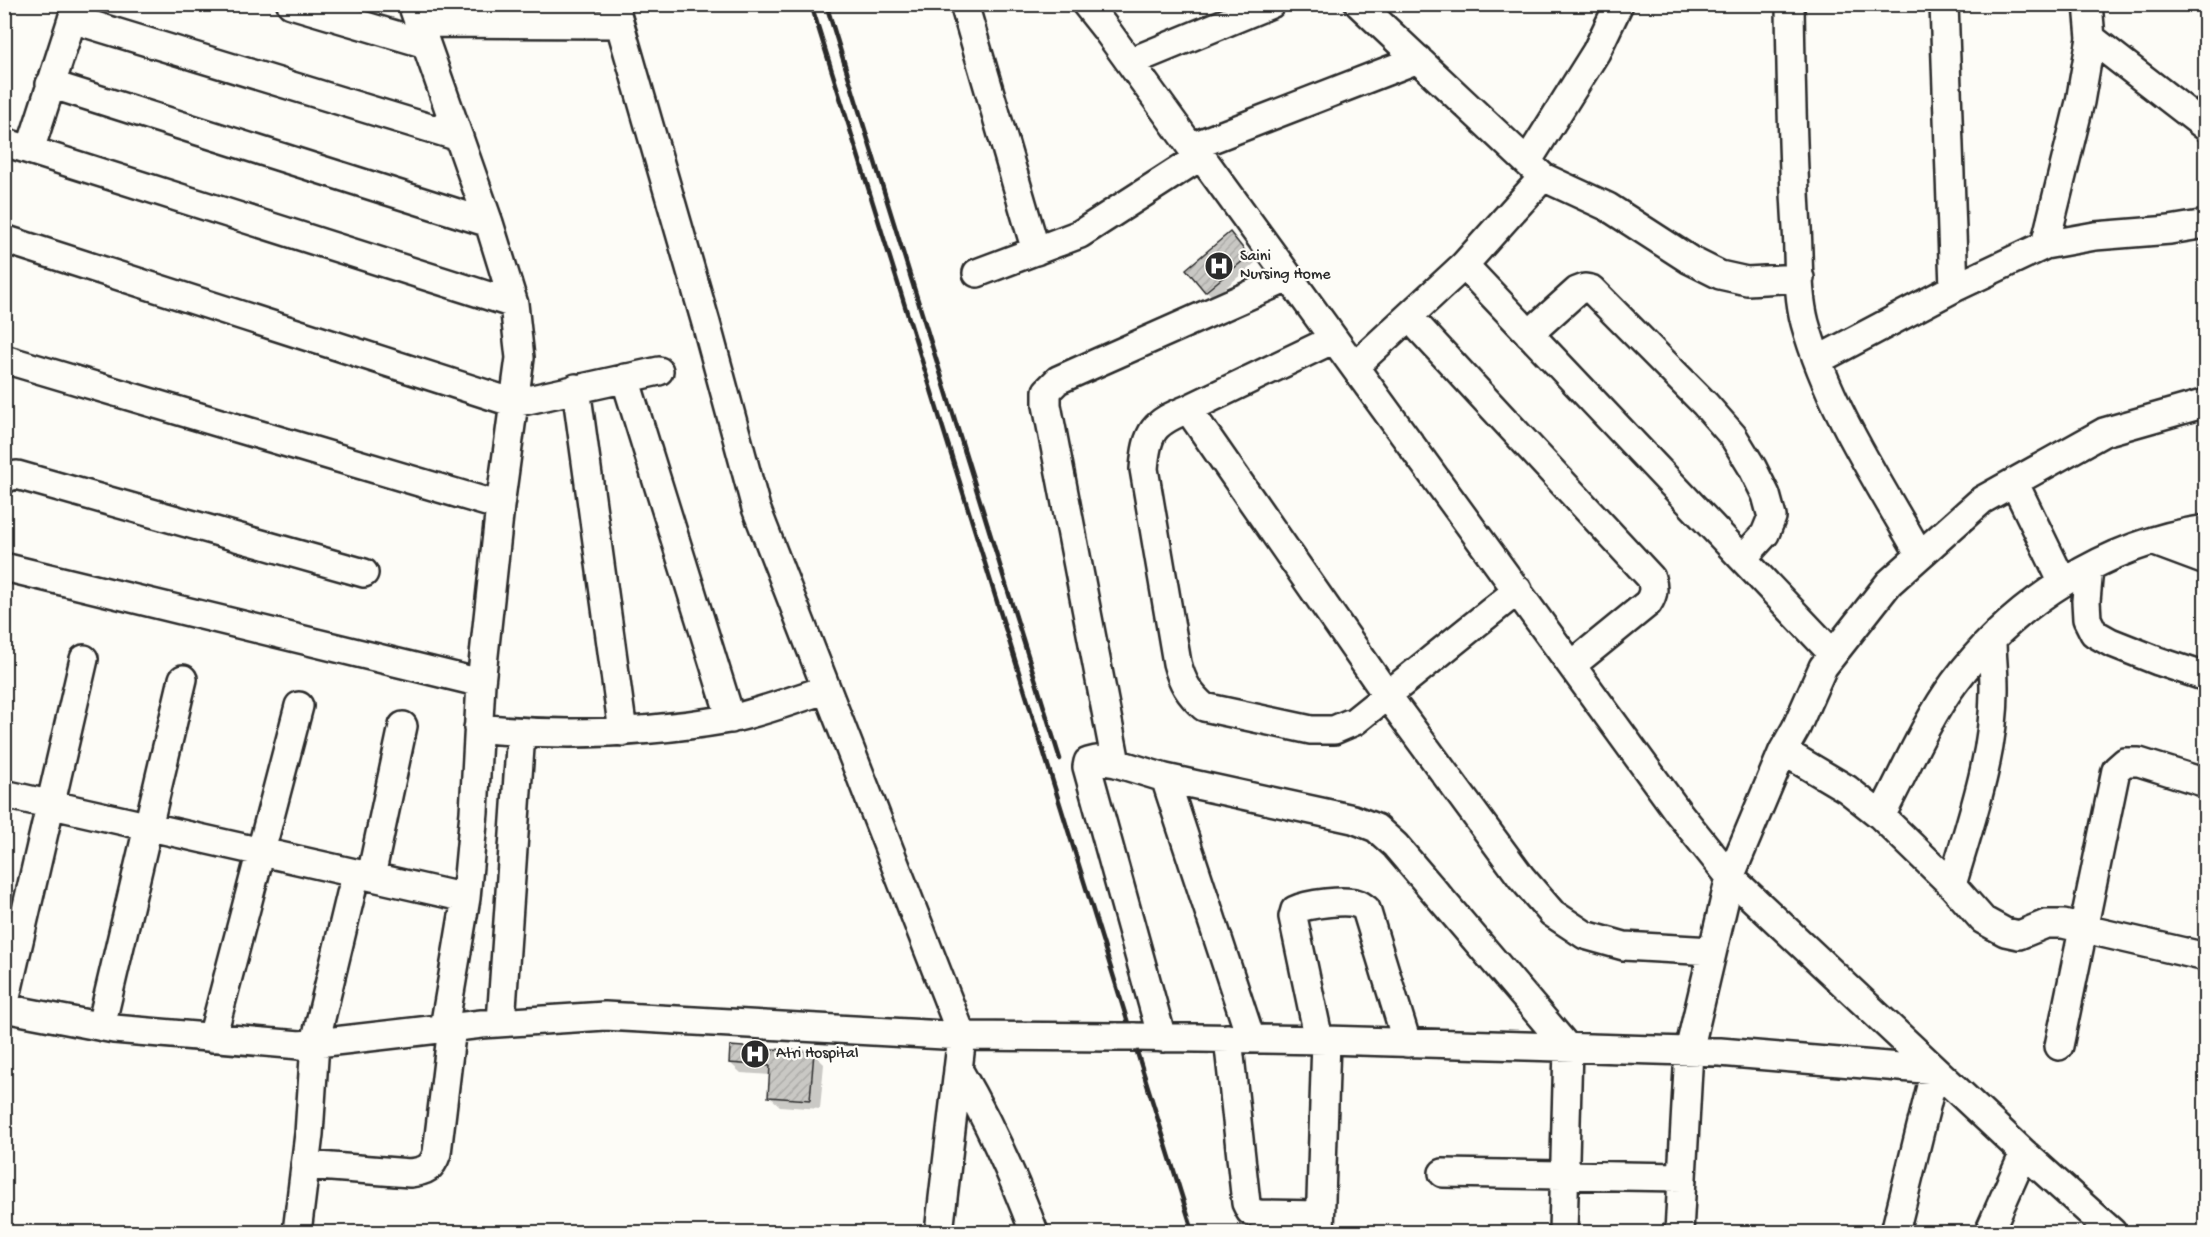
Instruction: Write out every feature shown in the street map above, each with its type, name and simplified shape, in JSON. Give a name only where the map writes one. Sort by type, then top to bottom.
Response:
[{"type":"street","points":[[291,4],[419,24],[617,14],[706,323],[756,508],[825,690],[962,1036],[939,1233]]},
{"type":"street","points":[[964,4],[1036,251]]},
{"type":"street","points":[[1086,4],[1354,366],[1678,812],[1730,877],[2108,1231]]},
{"type":"street","points":[[1130,62],[1270,4]]},
{"type":"street","points":[[1354,366],[1409,318],[1464,265],[1535,170],[1619,4]]},
{"type":"street","points":[[1790,4],[1792,144],[1800,278],[1805,321],[1840,414],[1920,555]]},
{"type":"street","points":[[1944,4],[1954,288]]},
{"type":"street","points":[[2045,245],[2080,102],[2091,38],[2088,4]]},
{"type":"street","points":[[1367,8],[1535,170],[1608,207],[1689,260],[1720,275],[1747,281],[1800,278]]},
{"type":"street","points":[[30,150],[75,12],[459,137]]},
{"type":"street","points":[[305,1165],[410,1173],[423,1172],[433,1166],[437,1153],[448,1028],[466,898],[474,812],[481,683],[519,357],[514,304],[489,223],[419,24]]},
{"type":"street","points":[[2091,38],[2205,127]]},
{"type":"street","points":[[978,273],[1080,234],[1196,151],[1418,59]]},
{"type":"street","points":[[50,84],[489,223]]},
{"type":"street","points":[[4,142],[514,304]]},
{"type":"street","points":[[1818,360],[1954,288],[2045,245],[2095,236],[2170,230],[2205,224]]},
{"type":"street","points":[[4,239],[514,403],[659,371]]},
{"type":"street","points":[[1464,265],[1833,654]]},
{"type":"street","points":[[1116,763],[1047,405],[1047,391],[1058,380],[1288,278]]},
{"type":"street","points":[[1529,334],[1577,291],[1585,288],[1591,289],[1705,404],[1733,436],[1752,466],[1771,507],[1772,517],[1769,525],[1743,558]]},
{"type":"street","points":[[1409,318],[1651,578],[1654,586],[1653,596],[1648,603],[1572,665]]},
{"type":"street","points":[[1334,339],[1169,417],[1156,426],[1146,445],[1144,469],[1177,663],[1182,681],[1191,696],[1204,707],[1311,730],[1334,730],[1355,721],[1518,590]]},
{"type":"street","points":[[4,359],[500,506]]},
{"type":"street","points":[[625,378],[731,719]]},
{"type":"street","points":[[576,388],[623,732]]},
{"type":"street","points":[[1679,1233],[1689,1051],[1730,877],[1783,751],[1796,728],[1823,667],[1889,583],[1982,500],[2104,432],[2205,403]]},
{"type":"street","points":[[1188,409],[1387,695],[1521,877],[1552,913],[1585,935],[1624,946],[1712,951]]},
{"type":"street","points":[[4,480],[17,475],[364,573]]},
{"type":"street","points":[[2013,482],[2062,581]]},
{"type":"street","points":[[1881,816],[1953,685],[1992,640],[2062,581],[2127,549],[2205,529]]},
{"type":"street","points":[[2155,542],[2205,561]]},
{"type":"street","points":[[4,567],[481,683]]},
{"type":"street","points":[[2089,568],[2087,619],[2094,633],[2158,661],[2205,677]]},
{"type":"street","points":[[1952,885],[1980,789],[1989,742],[1994,688],[1992,640]]},
{"type":"street","points":[[84,659],[4,1007],[101,1026],[300,1045],[501,1022],[605,1016],[962,1036],[1239,1038],[1689,1051],[1935,1070]]},
{"type":"street","points":[[101,1026],[183,679]]},
{"type":"street","points":[[478,728],[521,733],[623,732],[731,719],[825,690]]},
{"type":"street","points":[[212,1038],[299,706]]},
{"type":"street","points":[[297,1233],[315,1043],[403,726]]},
{"type":"street","points":[[501,1022],[521,733]]},
{"type":"street","points":[[1783,751],[1847,789],[1881,816],[1952,885],[1983,920],[2005,932],[2019,935],[2046,924],[2063,924],[2205,957]]},
{"type":"street","points":[[1161,1038],[1087,767],[1091,760],[1116,763],[1165,778],[1353,819],[1376,828],[1395,845],[1568,1048],[1563,1233]]},
{"type":"street","points":[[2059,1046],[2116,770],[2125,762],[2139,762],[2205,783]]},
{"type":"street","points":[[1165,778],[1239,1038],[1246,1203],[1250,1211],[1320,1224],[1322,1040],[1293,918],[1295,910],[1303,906],[1348,902],[1359,904],[1366,909],[1407,1043]]},
{"type":"street","points":[[4,794],[466,898]]},
{"type":"street","points":[[958,1069],[984,1113],[1014,1178],[1034,1233]]},
{"type":"street","points":[[1895,1233],[1935,1070]]},
{"type":"street","points":[[1989,1233],[2024,1153]]},
{"type":"street","points":[[1443,1173],[1682,1177]]},
{"type":"building","points":[[1230,232],[1249,256],[1205,292],[1186,269]]},
{"type":"building","points":[[730,1046],[814,1052],[810,1100],[768,1097],[770,1066],[729,1063]]},
{"type":"railway","points":[[811,4],[1193,1232]]},
{"type":"railway","points":[[826,4],[1060,759]]},
{"type":"place","name":"Saini Nursing Home","points":[[1219,266]]},
{"type":"place","name":"Atri Hospital","points":[[755,1054]]}]
